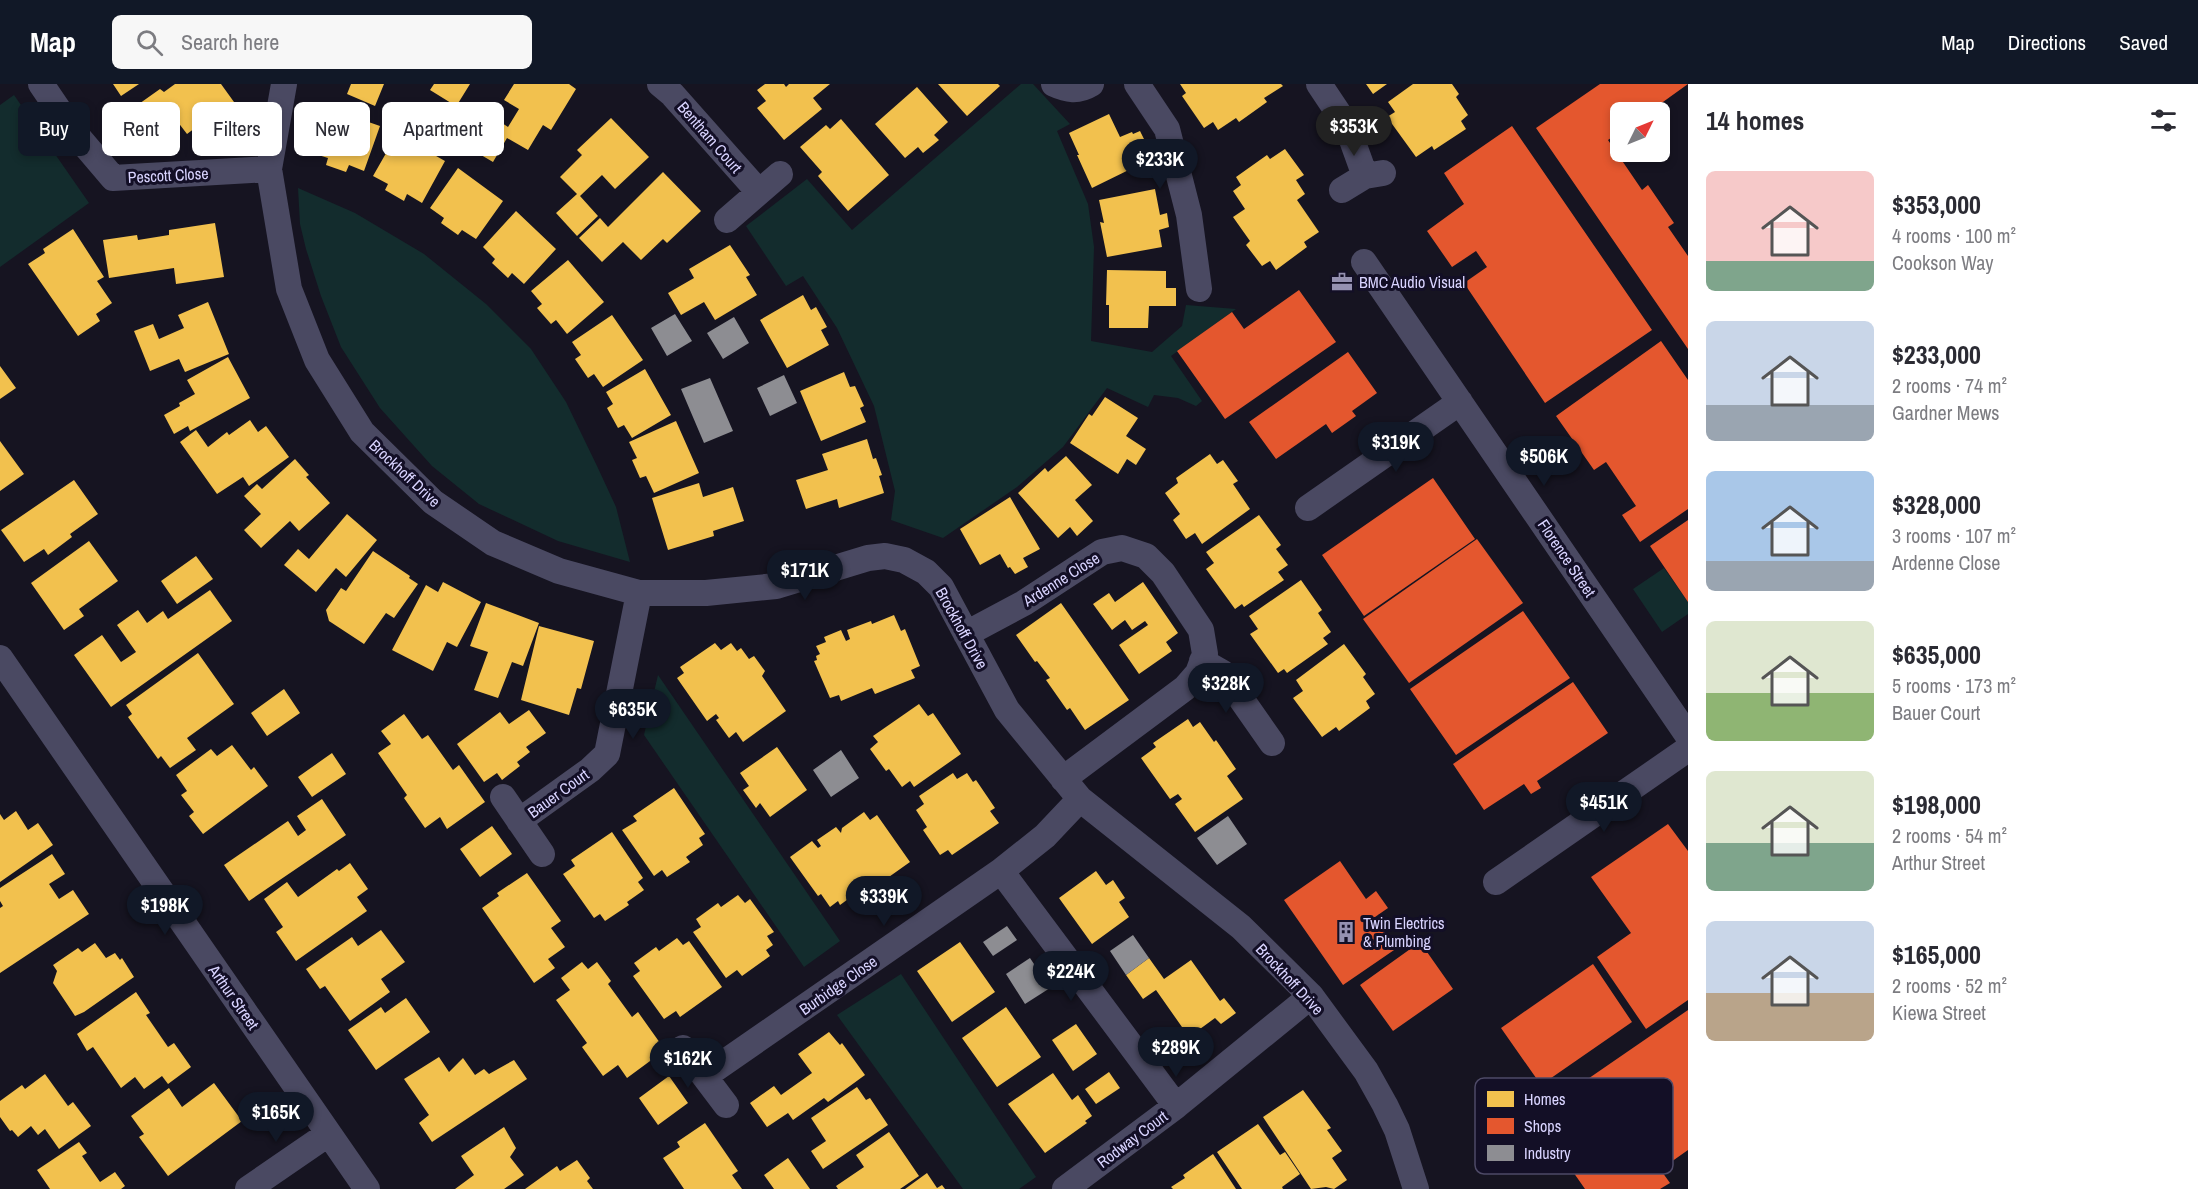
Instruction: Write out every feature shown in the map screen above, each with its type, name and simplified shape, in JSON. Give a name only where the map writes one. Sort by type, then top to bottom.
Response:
[{"type":"street","name":"Pescott Close","points":[[41,84],[73,131],[113,178],[269,169]]},
{"type":"street","name":"Brockhoff Drive","points":[[284,84],[269,169],[289,290],[317,360],[362,432],[433,502],[493,543],[559,571],[639,593],[706,593],[776,586],[868,558],[885,556],[904,560],[926,572],[941,586],[1006,710],[1080,799],[1241,927],[1311,996],[1366,1071],[1397,1130],[1416,1189]]},
{"type":"street","name":"Bentham Court","points":[[660,84],[672,94],[759,192]]},
{"type":"street","points":[[1054,84],[1067,91],[1091,84]]},
{"type":"street","points":[[1137,84],[1167,129],[1189,215],[1199,289]]},
{"type":"street","points":[[1319,84],[1347,126],[1374,175],[1342,190]]},
{"type":"street","points":[[727,220],[780,174]]},
{"type":"street","name":"Florence Street","points":[[1364,262],[1688,736]]},
{"type":"street","points":[[1308,508],[1460,402]]},
{"type":"street","name":"Ardenne Close","points":[[966,634],[1024,603],[1102,552],[1122,548],[1146,556],[1163,573],[1201,630],[1205,654],[1202,661]]},
{"type":"street","name":"Bauer Court","points":[[519,821],[590,770],[607,754],[639,593]]},
{"type":"street","name":"Arthur Street","points":[[0,657],[367,1189]]},
{"type":"street","points":[[1063,778],[1185,688],[1198,673],[1202,661],[1223,673],[1272,743]]},
{"type":"street","points":[[1496,882],[1688,749]]},
{"type":"street","name":"Bauer Court","points":[[503,797],[543,854]]},
{"type":"street","name":"Burbidge Close","points":[[705,1076],[1001,871],[1045,836],[1080,799]]},
{"type":"street","points":[[1001,871],[1176,1106]]},
{"type":"street","name":"Rodway Court","points":[[1065,1189],[1176,1106],[1311,996]]},
{"type":"street","points":[[683,1048],[726,1105]]},
{"type":"street","points":[[248,1189],[328,1134]]},
{"type":"green space","points":[[1021,84],[1033,84],[1070,124],[1057,131],[1088,204],[1094,247],[1091,341],[1152,352],[1182,326],[1186,305],[1236,309],[1171,356],[1202,401],[1196,406],[1178,398],[1154,395],[1148,407],[1107,388],[1063,447],[1017,487],[943,538],[891,520],[895,491],[874,406],[837,328],[803,276],[786,286],[746,226],[807,179],[852,230]]},
{"type":"green space","points":[[14,95],[19,102],[18,156],[56,156],[89,203],[0,267],[0,105]]},
{"type":"green space","points":[[298,188],[355,213],[424,254],[486,304],[531,349],[566,402],[597,466],[616,507],[630,562],[558,541],[479,504],[432,466],[380,408],[341,347],[321,296],[300,224]]},
{"type":"green space","points":[[1664,568],[1688,602],[1688,614],[1662,632],[1633,589]]},
{"type":"green space","points":[[658,675],[840,941],[804,967],[644,735]]},
{"type":"green space","points":[[901,974],[1036,1177],[1019,1189],[963,1189],[837,1015]]},
{"type":"building: Homes","points":[[113,84],[139,84],[121,96]]},
{"type":"building: Homes","points":[[175,84],[221,84],[234,102],[192,102],[192,130],[187,134],[180,125],[180,102],[142,102],[160,89],[164,92]]},
{"type":"building: Homes","points":[[351,84],[384,84],[375,106],[347,94]]},
{"type":"building: Homes","points":[[434,84],[470,84],[459,102],[449,102],[430,90]]},
{"type":"building: Homes","points":[[514,84],[569,84],[576,89],[551,130],[543,125],[528,150],[507,138],[504,143],[504,124],[508,127],[519,109],[504,100]]},
{"type":"building: Homes","points":[[765,84],[784,84],[786,87],[789,84],[830,84],[813,98],[822,109],[784,140],[757,108],[766,101],[757,90]]},
{"type":"building: Homes","points":[[938,84],[998,84],[1000,86],[967,116]]},
{"type":"building: Homes","points":[[1180,84],[1281,84],[1283,86],[1264,98],[1267,102],[1239,122],[1236,118],[1218,130],[1213,122],[1204,128],[1182,96],[1186,93]]},
{"type":"building: Homes","points":[[1366,84],[1387,84],[1373,94]]},
{"type":"building: Homes","points":[[1413,84],[1452,84],[1459,94],[1456,97],[1468,115],[1461,121],[1466,129],[1434,150],[1432,146],[1416,157],[1387,117],[1395,112],[1388,102]]},
{"type":"building: Homes","points":[[917,87],[948,122],[934,135],[939,140],[923,153],[918,147],[905,158],[875,124]]},
{"type":"building: Homes","points":[[1109,114],[1120,137],[1140,131],[1147,145],[1139,149],[1145,162],[1092,188],[1069,133]]},
{"type":"building: Homes","points":[[611,118],[649,157],[615,189],[602,175],[580,196],[598,216],[577,236],[556,213],[577,194],[560,177],[582,155],[577,150]]},
{"type":"building: Homes","points":[[841,119],[889,175],[848,211],[818,176],[822,172],[800,147],[826,125],[830,129]]},
{"type":"building: Homes","points":[[370,123],[380,126],[370,154]]},
{"type":"building: Homes","points":[[1285,149],[1304,175],[1296,180],[1305,194],[1297,200],[1319,232],[1304,242],[1307,247],[1276,270],[1270,261],[1262,266],[1246,245],[1250,241],[1233,217],[1245,209],[1233,191],[1241,185],[1236,177],[1267,155],[1270,159]]},
{"type":"building: Homes","points":[[322,156],[369,156],[364,171],[349,165],[346,172],[326,165],[328,158]]},
{"type":"building: Homes","points":[[384,156],[436,156],[445,161],[422,203],[407,194],[404,201],[385,190],[388,184],[373,176]]},
{"type":"building: Homes","points":[[483,156],[496,156],[493,162]]},
{"type":"building: Homes","points":[[458,168],[503,201],[476,239],[462,230],[458,235],[441,223],[444,218],[430,208]]},
{"type":"building: Homes","points":[[663,172],[701,211],[667,243],[663,239],[641,260],[623,242],[602,262],[579,238],[600,218],[608,227]]},
{"type":"building: Homes","points":[[1155,189],[1160,215],[1167,213],[1169,227],[1159,230],[1162,247],[1107,257],[1100,222],[1104,223],[1099,200]]},
{"type":"building: Homes","points":[[516,211],[556,249],[524,284],[512,273],[508,278],[492,263],[495,259],[483,247]]},
{"type":"building: Homes","points":[[215,223],[224,277],[176,284],[174,268],[109,278],[103,240],[137,235],[138,240],[169,235],[169,230]]},
{"type":"building: Homes","points":[[73,229],[104,277],[97,281],[112,303],[96,314],[100,321],[78,336],[28,264],[45,253],[43,249]]},
{"type":"building: Homes","points":[[730,245],[750,275],[746,277],[757,295],[715,320],[704,302],[681,315],[668,293],[694,278],[689,269]]},
{"type":"building: Homes","points":[[568,260],[604,302],[567,334],[556,320],[551,324],[537,308],[542,304],[531,291]]},
{"type":"building: Homes","points":[[1107,270],[1166,271],[1166,288],[1176,288],[1176,306],[1149,306],[1148,328],[1109,328],[1109,305],[1106,305]]},
{"type":"building: Homes","points":[[803,295],[811,310],[816,307],[827,327],[821,330],[829,345],[787,368],[760,320]]},
{"type":"building: Homes","points":[[208,302],[229,354],[185,372],[179,359],[150,371],[134,331],[153,324],[159,339],[184,328],[178,315]]},
{"type":"building: Homes","points":[[612,315],[643,360],[603,387],[594,374],[588,378],[575,359],[581,355],[572,342]]},
{"type":"building: Homes","points":[[228,357],[250,398],[190,431],[188,426],[174,434],[164,415],[195,394],[187,380]]},
{"type":"building: Homes","points":[[0,366],[16,388],[0,399]]},
{"type":"building: Homes","points":[[645,369],[671,415],[632,438],[624,425],[618,428],[607,408],[613,404],[606,392]]},
{"type":"building: Homes","points":[[844,372],[850,387],[855,386],[864,406],[860,408],[866,422],[821,441],[800,391]]},
{"type":"building: Homes","points":[[1105,397],[1138,418],[1126,436],[1146,449],[1136,465],[1127,459],[1118,474],[1070,443],[1089,414],[1092,416]]},
{"type":"building: Homes","points":[[250,420],[258,432],[266,426],[289,457],[249,486],[243,477],[217,494],[180,442],[196,430],[208,447],[227,432],[229,435]]},
{"type":"building: Homes","points":[[676,421],[699,473],[654,493],[646,476],[640,478],[632,460],[637,458],[629,442]]},
{"type":"building: Homes","points":[[867,439],[873,459],[876,458],[882,475],[879,476],[884,493],[839,508],[837,499],[806,509],[796,480],[828,470],[822,454]]},
{"type":"building: Homes","points":[[0,441],[24,474],[0,491]]},
{"type":"building: Homes","points":[[1210,454],[1217,464],[1223,460],[1238,481],[1233,484],[1250,509],[1202,544],[1195,533],[1186,539],[1173,520],[1180,514],[1165,493],[1178,483],[1176,478]]},
{"type":"building: Homes","points":[[1066,456],[1092,485],[1075,500],[1093,521],[1077,536],[1070,527],[1058,538],[1018,493],[1045,468],[1048,472]]},
{"type":"building: Homes","points":[[295,459],[309,475],[306,477],[330,503],[299,531],[290,521],[261,548],[244,530],[261,514],[244,496],[257,484],[262,489]]},
{"type":"building: Homes","points":[[74,480],[98,514],[70,534],[72,537],[48,555],[44,549],[24,562],[1,530]]},
{"type":"building: Homes","points":[[699,483],[703,497],[733,487],[744,521],[713,531],[714,536],[668,550],[652,498]]},
{"type":"building: Homes","points":[[1010,497],[1040,549],[1023,558],[1028,567],[1015,574],[1010,567],[1008,568],[1000,554],[980,565],[960,529]]},
{"type":"building: Homes","points":[[347,514],[377,540],[346,577],[336,568],[316,592],[284,565],[298,549],[309,559]]},
{"type":"building: Homes","points":[[1259,515],[1281,545],[1276,549],[1288,565],[1278,572],[1284,580],[1244,607],[1242,604],[1235,609],[1206,569],[1214,563],[1206,552]]},
{"type":"building: Homes","points":[[89,541],[118,581],[79,609],[84,616],[64,630],[31,583]]},
{"type":"building: Homes","points":[[373,551],[418,584],[394,618],[386,613],[364,644],[329,621],[326,610],[341,588],[346,591]]},
{"type":"building: Homes","points":[[196,556],[213,579],[177,604],[161,581]]},
{"type":"building: Homes","points":[[1301,580],[1322,610],[1318,613],[1331,632],[1323,638],[1328,644],[1287,673],[1284,669],[1278,673],[1250,634],[1258,629],[1249,616]]},
{"type":"building: Homes","points":[[443,582],[481,602],[457,647],[447,642],[433,671],[392,650],[426,585],[438,592]]},
{"type":"building: Homes","points":[[1143,582],[1178,633],[1166,642],[1172,651],[1139,674],[1119,645],[1148,625],[1145,621],[1132,630],[1125,620],[1112,630],[1093,604],[1109,593],[1115,602]]},
{"type":"building: Homes","points":[[210,590],[232,621],[111,707],[74,655],[102,635],[121,662],[136,652],[117,625],[138,610],[147,623],[163,611],[168,619]]},
{"type":"building: Homes","points":[[486,603],[539,623],[523,666],[512,662],[498,698],[474,690],[488,652],[470,646]]},
{"type":"building: Homes","points":[[1061,603],[1129,700],[1085,730],[1070,708],[1067,710],[1046,680],[1050,678],[1037,661],[1035,662],[1016,635]]},
{"type":"building: Homes","points":[[894,615],[901,631],[905,629],[920,666],[911,670],[915,678],[875,694],[872,688],[841,701],[839,695],[830,698],[814,661],[820,654],[816,646],[826,642],[824,637],[841,630],[846,641],[850,639],[847,630],[871,621],[872,624]]},
{"type":"building: Homes","points":[[539,626],[594,641],[581,689],[577,688],[569,715],[521,700]]},
{"type":"building: Homes","points":[[715,643],[721,650],[731,643],[737,651],[741,648],[749,659],[754,656],[765,671],[762,676],[786,711],[743,742],[736,732],[729,738],[716,720],[719,718],[716,714],[707,721],[677,678],[684,673],[680,667]]},
{"type":"building: Homes","points":[[1344,644],[1366,674],[1363,677],[1375,694],[1366,701],[1370,708],[1339,731],[1336,727],[1322,737],[1293,698],[1303,691],[1296,680]]},
{"type":"building: Homes","points":[[198,653],[234,704],[187,738],[196,750],[170,768],[161,756],[158,759],[128,717],[132,714],[126,705]]},
{"type":"building: Homes","points":[[284,689],[300,713],[267,736],[251,713]]},
{"type":"building: Homes","points":[[919,704],[928,716],[933,713],[961,754],[914,787],[910,781],[902,787],[889,769],[886,771],[870,749],[878,742],[873,736]]},
{"type":"building: Homes","points":[[529,710],[546,733],[526,747],[530,752],[517,762],[520,766],[502,780],[497,773],[484,782],[457,744],[500,712],[509,724]]},
{"type":"building: Homes","points":[[404,714],[422,739],[428,735],[453,770],[459,765],[485,802],[447,829],[440,817],[425,828],[404,798],[407,795],[378,753],[391,744],[381,731]]},
{"type":"building: Homes","points":[[1188,719],[1193,727],[1200,722],[1236,769],[1227,776],[1243,799],[1195,832],[1175,804],[1182,799],[1178,794],[1170,799],[1141,758],[1156,747],[1153,743]]},
{"type":"building: Homes","points":[[232,745],[251,770],[254,767],[268,786],[203,834],[189,816],[194,812],[181,795],[187,791],[176,775],[211,749],[217,756]]},
{"type":"building: Homes","points":[[777,747],[807,790],[770,817],[760,803],[756,808],[743,790],[749,786],[740,773]]},
{"type":"building: Homes","points":[[332,753],[346,774],[312,797],[298,777]]},
{"type":"building: Homes","points":[[953,773],[957,779],[967,773],[973,782],[976,780],[995,808],[990,811],[999,823],[952,855],[948,850],[940,855],[923,830],[927,827],[916,810],[924,804],[919,796]]},
{"type":"building: Homes","points":[[674,788],[705,834],[699,838],[703,845],[686,857],[690,862],[667,877],[662,870],[654,876],[622,830],[637,821],[633,816]]},
{"type":"building: Homes","points":[[322,799],[346,835],[249,901],[224,865],[288,821],[298,836],[306,830],[297,816]]},
{"type":"building: Homes","points":[[16,811],[28,830],[38,823],[53,845],[0,882],[0,814],[4,820]]},
{"type":"building: Homes","points":[[864,812],[870,820],[877,815],[910,862],[879,884],[874,877],[870,880],[874,887],[855,901],[851,897],[840,905],[838,901],[830,907],[821,894],[818,896],[790,857],[812,841],[818,848],[821,846],[817,840],[836,827],[841,833],[842,828]]},
{"type":"building: Homes","points":[[492,826],[512,854],[480,877],[460,849]]},
{"type":"building: Homes","points":[[612,832],[643,878],[638,882],[644,890],[627,902],[629,905],[605,921],[600,914],[594,918],[563,874],[575,866],[571,860]]},
{"type":"building: Homes","points":[[52,854],[65,874],[49,884],[59,899],[73,890],[89,914],[0,973],[0,908],[3,906],[0,901],[0,888]]},
{"type":"building: Homes","points":[[350,863],[368,889],[357,897],[367,911],[296,961],[276,932],[283,927],[264,899],[287,882],[298,897],[337,869],[339,871]]},
{"type":"building: Homes","points":[[1096,871],[1106,885],[1113,880],[1125,898],[1119,902],[1129,917],[1092,944],[1059,898]]},
{"type":"building: Homes","points":[[527,873],[561,921],[551,928],[565,947],[548,959],[555,968],[534,983],[482,908],[499,896],[497,893]]},
{"type":"building: Homes","points":[[738,895],[745,903],[750,899],[774,932],[767,936],[773,945],[766,950],[770,956],[742,976],[737,970],[726,978],[693,932],[701,927],[696,919],[718,903],[721,907]]},
{"type":"building: Homes","points":[[381,930],[405,962],[381,979],[390,992],[350,1021],[325,986],[320,989],[306,969],[352,937],[358,946]]},
{"type":"building: Homes","points":[[677,938],[683,945],[689,941],[722,987],[680,1017],[676,1011],[664,1019],[633,976],[640,971],[634,963],[656,947],[659,951]]},
{"type":"building: Homes","points":[[960,942],[995,992],[952,1022],[917,971]]},
{"type":"building: Homes","points":[[95,943],[106,958],[115,953],[120,960],[122,958],[134,977],[75,1016],[53,983],[57,971],[53,965],[78,948],[82,952]]},
{"type":"building: Homes","points":[[1149,958],[1164,979],[1191,960],[1220,1001],[1224,998],[1236,1013],[1221,1024],[1215,1018],[1189,1037],[1156,990],[1143,999],[1126,975]]},
{"type":"building: Homes","points":[[582,962],[588,969],[597,962],[611,981],[608,984],[632,1017],[638,1012],[665,1050],[627,1078],[618,1065],[603,1076],[582,1047],[587,1043],[556,1000],[570,990],[561,978]]},
{"type":"building: Homes","points":[[136,992],[150,1013],[146,1015],[168,1047],[174,1043],[191,1067],[168,1084],[162,1076],[144,1089],[135,1077],[121,1088],[93,1047],[87,1051],[77,1034]]},
{"type":"building: Homes","points":[[406,998],[430,1032],[376,1070],[348,1030],[381,1007],[385,1013]]},
{"type":"building: Homes","points":[[1006,1007],[1041,1057],[997,1087],[962,1038]]},
{"type":"building: Homes","points":[[1076,1024],[1097,1054],[1073,1071],[1052,1040]]},
{"type":"building: Homes","points":[[829,1032],[840,1045],[842,1043],[865,1075],[828,1102],[824,1098],[793,1120],[788,1113],[767,1127],[750,1103],[774,1086],[781,1095],[812,1073],[798,1054]]},
{"type":"building: Homes","points":[[439,1057],[449,1072],[463,1058],[475,1075],[484,1069],[489,1074],[514,1060],[527,1079],[432,1142],[419,1123],[429,1115],[404,1079]]},
{"type":"building: Homes","points":[[1109,1072],[1120,1088],[1096,1104],[1085,1089]]},
{"type":"building: Homes","points":[[1053,1073],[1072,1100],[1078,1095],[1092,1116],[1085,1121],[1087,1123],[1045,1153],[1008,1104]]},
{"type":"building: Homes","points":[[45,1074],[68,1106],[73,1102],[91,1126],[59,1149],[45,1129],[38,1135],[31,1126],[18,1137],[12,1130],[10,1131],[0,1117],[0,1101],[22,1085],[25,1089]]},
{"type":"building: Homes","points":[[669,1076],[688,1103],[658,1125],[639,1098]]},
{"type":"building: Homes","points":[[214,1083],[242,1121],[168,1176],[139,1137],[144,1134],[131,1116],[169,1088],[182,1107]]},
{"type":"building: Homes","points":[[857,1087],[866,1100],[870,1098],[888,1125],[823,1169],[811,1151],[826,1141],[811,1118]]},
{"type":"building: Homes","points":[[1303,1090],[1331,1128],[1327,1130],[1342,1151],[1332,1158],[1347,1180],[1334,1189],[1326,1187],[1311,1189],[1263,1117]]},
{"type":"building: Homes","points":[[705,1123],[738,1171],[732,1175],[742,1189],[684,1189],[663,1158],[680,1147],[677,1142]]},
{"type":"building: Homes","points":[[1258,1124],[1280,1155],[1285,1152],[1300,1174],[1282,1187],[1283,1189],[1242,1189],[1217,1152]]},
{"type":"building: Homes","points":[[504,1127],[516,1148],[510,1157],[524,1175],[504,1189],[455,1189],[474,1175],[461,1156]]},
{"type":"building: Homes","points":[[889,1132],[919,1176],[900,1189],[838,1189],[836,1186],[864,1167],[856,1155]]},
{"type":"building: Homes","points":[[79,1142],[87,1153],[82,1156],[100,1182],[115,1172],[125,1186],[121,1189],[50,1189],[37,1170]]},
{"type":"building: Homes","points":[[1213,1154],[1236,1189],[1173,1189],[1171,1187],[1185,1178],[1183,1175]]},
{"type":"building: Homes","points":[[788,1158],[810,1189],[774,1189],[764,1175]]},
{"type":"building: Homes","points":[[577,1160],[590,1178],[587,1181],[593,1189],[525,1189],[557,1166],[560,1171]]},
{"type":"building: Homes","points":[[927,1173],[937,1188],[942,1185],[945,1189],[905,1189]]},
{"type":"building: Shops","points":[[1600,84],[1688,84],[1663,102],[1610,102],[1610,139],[1608,140],[1610,162],[1623,162],[1642,190],[1648,185],[1674,223],[1668,227],[1688,256],[1688,349],[1536,128]]},
{"type":"building: Shops","points":[[1512,126],[1652,330],[1545,403],[1464,283],[1487,267],[1476,251],[1452,267],[1427,231],[1464,204],[1444,173]]},
{"type":"building: Shops","points":[[1299,290],[1336,342],[1225,419],[1177,351],[1232,312],[1244,329]]},
{"type":"building: Shops","points":[[1661,341],[1688,380],[1688,509],[1640,542],[1622,515],[1636,506],[1606,462],[1594,470],[1556,416]]},
{"type":"building: Shops","points":[[1348,352],[1377,393],[1352,411],[1356,416],[1332,433],[1326,424],[1276,459],[1249,422]]},
{"type":"building: Shops","points":[[1433,478],[1475,539],[1364,616],[1322,555]]},
{"type":"building: Shops","points":[[1688,520],[1688,602],[1650,546]]},
{"type":"building: Shops","points":[[1477,539],[1523,603],[1409,683],[1363,619]]},
{"type":"building: Shops","points":[[1523,611],[1570,678],[1456,755],[1410,689]]},
{"type":"building: Shops","points":[[1573,682],[1608,733],[1537,781],[1541,788],[1531,794],[1524,784],[1484,810],[1453,764]]},
{"type":"building: Shops","points":[[1668,824],[1688,851],[1688,1000],[1646,1029],[1597,957],[1631,933],[1591,877]]},
{"type":"building: Shops","name":"Twin Electrics & Plumbing","points":[[1340,861],[1366,899],[1376,891],[1388,908],[1375,917],[1397,948],[1343,985],[1284,900]]},
{"type":"building: Shops","points":[[1420,942],[1453,989],[1393,1031],[1360,985]]},
{"type":"building: Shops","points":[[1593,964],[1632,1022],[1551,1078],[1536,1078],[1501,1028]]},
{"type":"building: Shops","points":[[1688,1010],[1688,1150],[1673,1161],[1673,1078],[1589,1078]]},
{"type":"building: Shops","points":[[1575,1174],[1664,1174],[1670,1183],[1660,1189],[1585,1189]]},
{"type":"building: Industry","points":[[675,314],[692,341],[667,356],[651,328]]},
{"type":"building: Industry","points":[[734,317],[749,343],[723,359],[707,333]]},
{"type":"building: Industry","points":[[784,375],[797,403],[770,416],[757,388]]},
{"type":"building: Industry","points":[[710,378],[733,431],[704,443],[681,389]]},
{"type":"building: Industry","points":[[841,750],[859,778],[831,797],[813,770]]},
{"type":"building: Industry","points":[[1228,816],[1247,844],[1217,865],[1197,838]]},
{"type":"building: Industry","points":[[1007,926],[1017,940],[993,956],[983,942]]},
{"type":"building: Industry","points":[[1133,935],[1149,958],[1126,975],[1110,951]]},
{"type":"building: Industry","points":[[1030,958],[1050,988],[1025,1004],[1006,974]]},
{"type":"place","name":"BMC Audio Visual","points":[[1342,282]]},
{"type":"place","name":"Twin Electrics & Plumbing","points":[[1346,932]]}]
